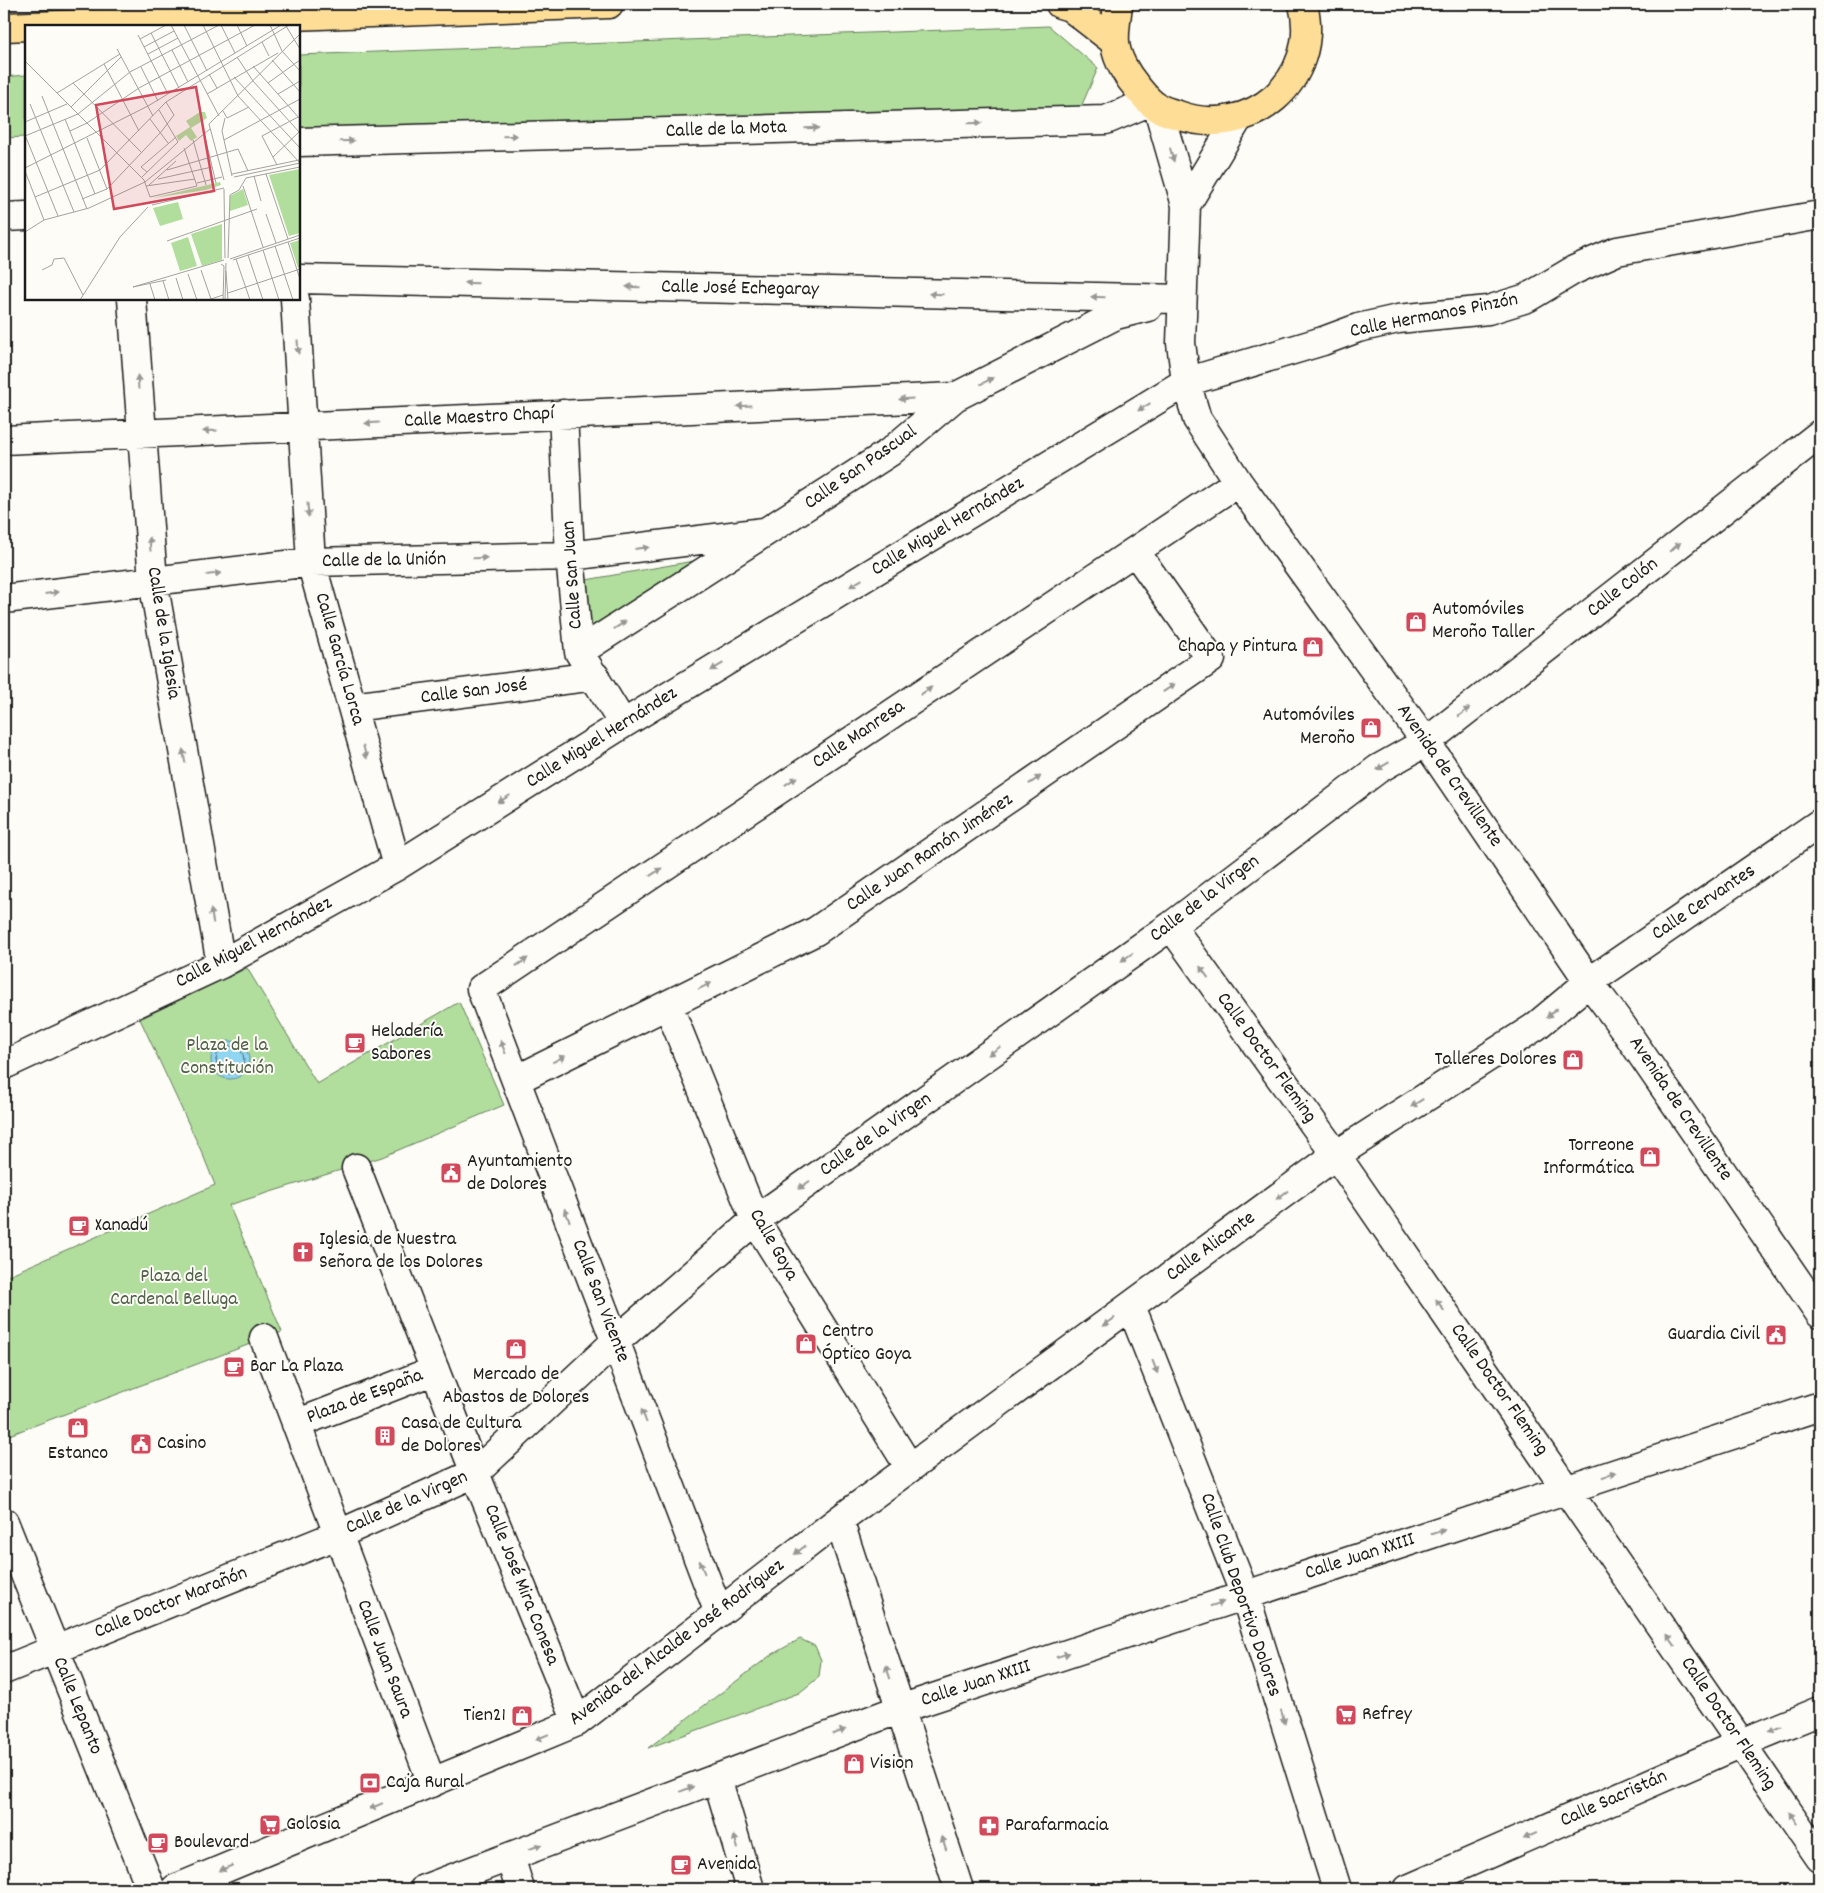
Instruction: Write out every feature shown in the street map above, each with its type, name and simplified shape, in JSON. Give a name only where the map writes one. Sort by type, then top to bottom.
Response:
[{"type":"main road","points":[[57,25],[609,4]]},
{"type":"main road","points":[[1060,4],[1070,7],[1115,42]]},
{"type":"main road","points":[[1118,4],[1115,42],[1127,75],[1154,105],[1197,122],[1238,119],[1262,108],[1283,91],[1298,69],[1306,44],[1307,18],[1303,4]]},
{"type":"main road","points":[[4,27],[25,26]]},
{"type":"street","name":"Avenida de Crevillente","points":[[1154,105],[1186,205],[1181,343],[1186,382],[1197,419],[1238,482],[1426,742],[1589,982],[1622,1026],[1820,1314]]},
{"type":"street","name":"Calle de la Mota","points":[[300,142],[1106,120],[1154,105]]},
{"type":"street","name":"Avenida de Crevillente","points":[[1186,205],[1238,119]]},
{"type":"street","name":"Calle Hermanos Pinzón","points":[[1186,382],[1323,341],[1358,328],[1398,318],[1488,310],[1527,298],[1574,270],[1617,251],[1820,215]]},
{"type":"street","points":[[4,217],[25,216]]},
{"type":"street","name":"Calle José Echegaray","points":[[300,279],[1182,299]]},
{"type":"street","name":"Calle San Pascual","points":[[579,652],[890,452],[955,397],[1116,315],[1182,299]]},
{"type":"street","name":"Calle de la Iglesia","points":[[132,300],[153,582],[221,964]]},
{"type":"street","name":"Calle García Lorca","points":[[295,300],[312,562],[397,866]]},
{"type":"street","name":"Calle Miguel Hernández","points":[[4,1056],[221,964],[397,866],[623,724],[1186,382]]},
{"type":"street","name":"Calle Maestro Chapí","points":[[4,440],[955,397]]},
{"type":"street","name":"Calle San Juan","points":[[563,414],[570,556],[579,652],[623,724]]},
{"type":"street","name":"Calle Colón","points":[[1426,742],[1820,434]]},
{"type":"street","name":"Calle Manresa","points":[[481,989],[1238,482]]},
{"type":"street","name":"Calle de la Unión","points":[[4,599],[312,562],[570,556],[764,532]]},
{"type":"street","name":"Calle Juan Ramón Jiménez","points":[[516,1080],[816,931],[1212,660],[1135,551]]},
{"type":"street","name":"Calle San José","points":[[352,707],[595,676]]},
{"type":"street","name":"Calle de la Virgen","points":[[337,1534],[476,1473],[616,1341],[755,1220],[1171,926],[1378,769],[1426,742]]},
{"type":"street","name":"Calle Cervantes","points":[[1589,982],[1820,824]]},
{"type":"street","name":"Calle Doctor Fleming","points":[[1171,926],[1336,1155],[1820,1858]]},
{"type":"street","name":"Calle Alicante","points":[[839,1520],[1336,1155],[1535,1027],[1589,982]]},
{"type":"street","name":"Calle San Vicente","points":[[481,989],[719,1613]]},
{"type":"street","name":"Calle Goya","points":[[668,1004],[755,1220],[910,1468]]},
{"type":"street","name":"Calle José Mira Conesa","points":[[356,1168],[476,1473],[577,1722]]},
{"type":"street","name":"Calle Club Deportivo Dolores","points":[[1131,1306],[1245,1595],[1337,1889]]},
{"type":"street","name":"Plaza de España","points":[[264,1338],[337,1534]]},
{"type":"street","name":"Plaza de España","points":[[296,1424],[435,1370]]},
{"type":"street","name":"Calle Juan XXIII","points":[[900,1709],[1820,1406]]},
{"type":"street","points":[[839,1520],[959,1889]]},
{"type":"street","name":"Avenida del Alcalde José Rodríguez","points":[[175,1889],[577,1722],[839,1520]]},
{"type":"street","name":"Calle Lepanto","points":[[4,1522],[16,1577],[55,1650],[151,1889]]},
{"type":"street","name":"Calle Doctor Marañón","points":[[4,1670],[337,1534]]},
{"type":"street","name":"Calle Juan Saura","points":[[337,1534],[432,1783]]},
{"type":"street","points":[[424,1889],[900,1709]]},
{"type":"street","name":"Calle Sacristán","points":[[1408,1889],[1742,1743],[1820,1711]]},
{"type":"street","points":[[717,1778],[750,1889]]},
{"type":"street","points":[[510,1857],[520,1889]]},
{"type":"green space","points":[[1049,26],[1098,68],[1081,107],[300,129],[300,55]]},
{"type":"green space","points":[[25,75],[25,137],[4,138],[4,77]]},
{"type":"green space","points":[[716,557],[589,630],[586,580]]},
{"type":"green space","points":[[247,968],[317,1084],[459,1002],[504,1105],[382,1157],[229,1205],[282,1332],[4,1437],[4,1277],[215,1185],[140,1019]]},
{"type":"green space","points":[[800,1639],[815,1646],[821,1660],[819,1677],[799,1693],[648,1748],[771,1655]]},
{"type":"water","points":[[230,1041],[243,1047],[249,1060],[243,1073],[230,1079],[217,1073],[211,1060],[217,1047]]},
{"type":"place","name":"Automóviles Meroño Taller","points":[[1416,622]]},
{"type":"place","name":"Chapa y Pintura","points":[[1313,647]]},
{"type":"place","name":"Automóviles Meroño","points":[[1371,728]]},
{"type":"place","name":"Heladería Sabores","points":[[355,1043]]},
{"type":"place","name":"Talleres Dolores","points":[[1573,1060]]},
{"type":"place","name":"Torreone Informática","points":[[1650,1157]]},
{"type":"place","name":"Ayuntamiento de Dolores","points":[[451,1173]]},
{"type":"place","name":"Xanadú","points":[[79,1226]]},
{"type":"place","name":"Iglesia de Nuestra Señora de los Dolores","points":[[303,1252]]},
{"type":"place","name":"Guardia Civil","points":[[1776,1335]]},
{"type":"place","name":"Centro Óptico Goya","points":[[806,1344]]},
{"type":"place","name":"Mercado de Abastos de Dolores","points":[[516,1349]]},
{"type":"place","name":"Bar La Plaza","points":[[234,1367]]},
{"type":"place","name":"Estanco","points":[[78,1428]]},
{"type":"place","name":"Casa de Cultura de Dolores","points":[[385,1436]]},
{"type":"place","name":"Casino","points":[[141,1444]]},
{"type":"place","name":"Refrey","points":[[1346,1715]]},
{"type":"place","name":"Tien21","points":[[522,1716]]},
{"type":"place","name":"Vision","points":[[854,1764]]},
{"type":"place","name":"Caja Rural","points":[[370,1783]]},
{"type":"place","name":"Golosia","points":[[270,1825]]},
{"type":"place","name":"Parafarmacia","points":[[989,1826]]},
{"type":"place","name":"Boulevard","points":[[158,1843]]},
{"type":"place","name":"Avenida","points":[[681,1865]]},
{"type":"park label","name":"Plaza de la Constitución","points":[[227,1058]]},
{"type":"park label","name":"Plaza del Cardenal Belluga","points":[[174,1288]]}]
